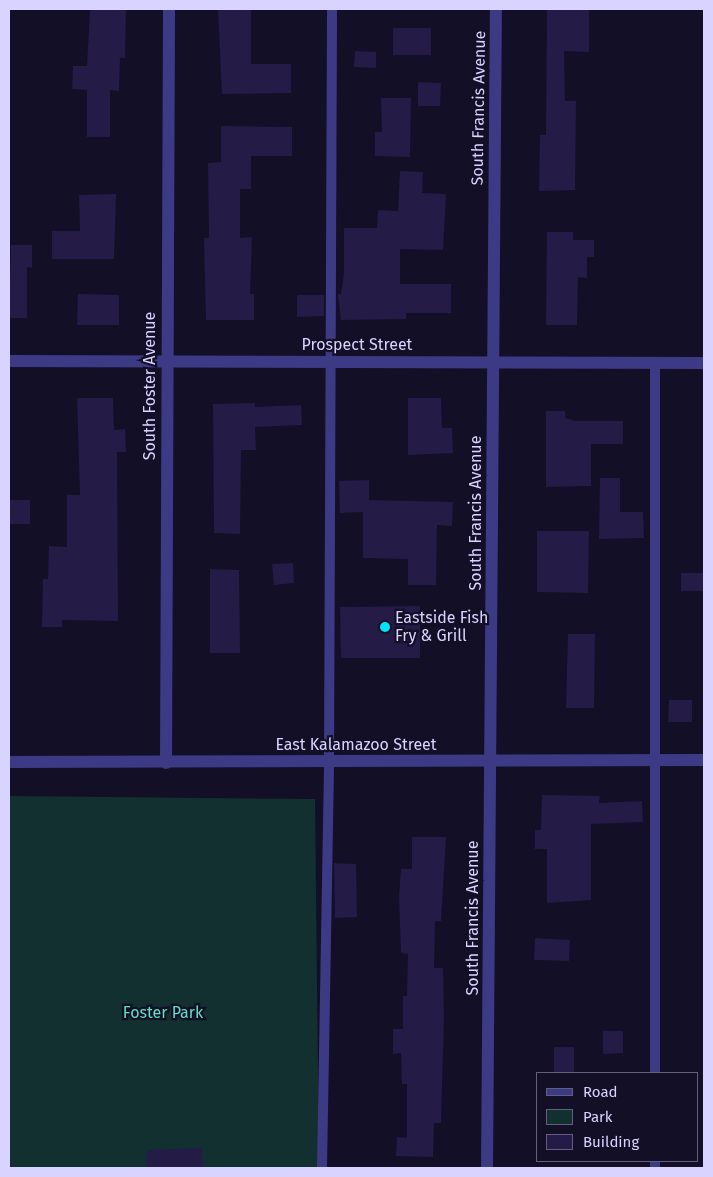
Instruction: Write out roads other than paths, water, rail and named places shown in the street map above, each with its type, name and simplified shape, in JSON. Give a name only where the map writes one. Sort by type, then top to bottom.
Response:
[{"type":"street","name":"South Foster Avenue","points":[[166,762],[166,361],[169,9]]},
{"type":"street","name":"South Francis Avenue","points":[[488,1168],[496,9]]},
{"type":"street","name":"Prospect Street","points":[[9,361],[704,363]]},
{"type":"street","name":"East Kalamazoo Street","points":[[9,762],[704,760]]},
{"type":"lane","points":[[322,1168],[329,762],[332,9]]},
{"type":"lane","points":[[655,363],[655,1072]]},
{"type":"place","name":"Eastside Fish Fry & Grill","points":[[385,627]]},
{"type":"park label","name":"Foster Park","points":[[163,1013]]}]
